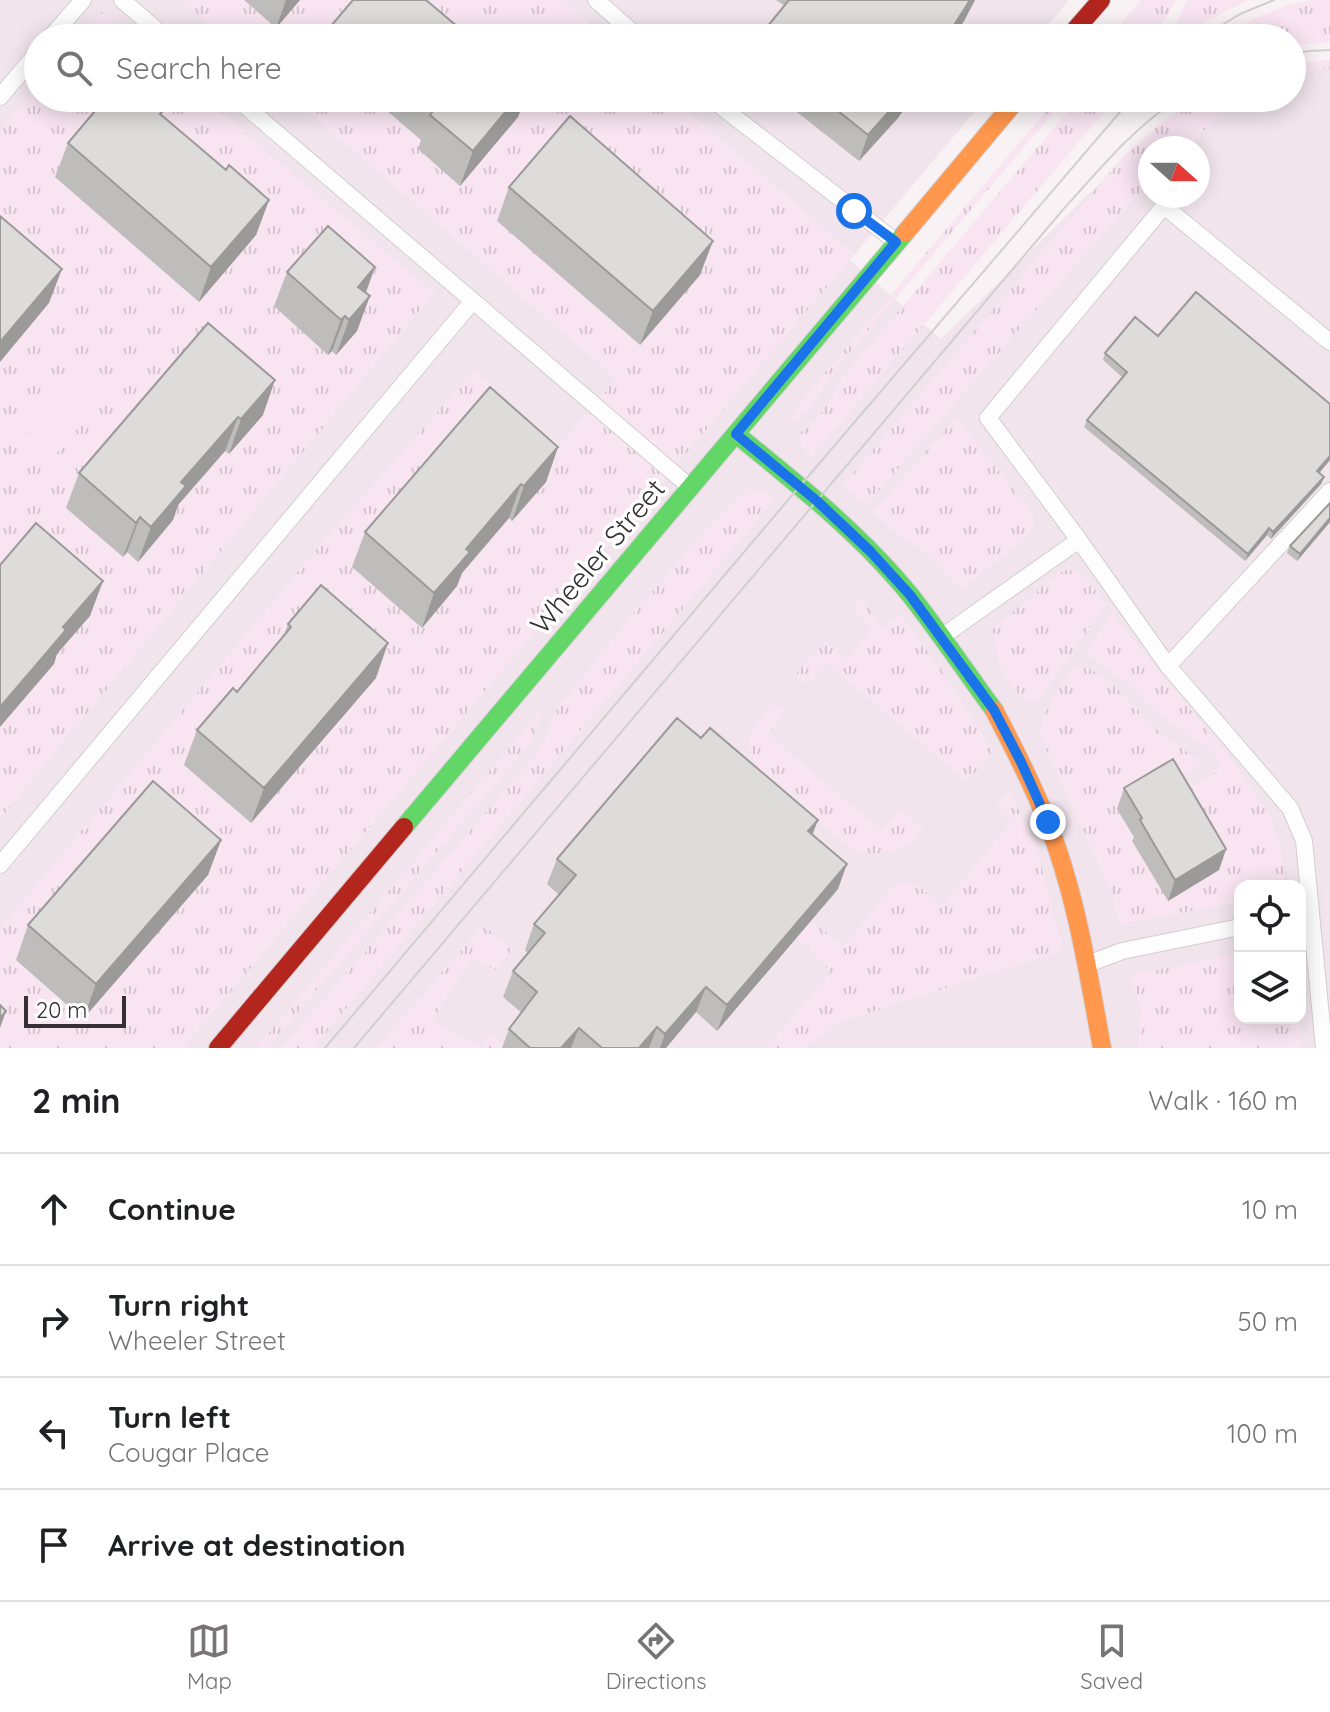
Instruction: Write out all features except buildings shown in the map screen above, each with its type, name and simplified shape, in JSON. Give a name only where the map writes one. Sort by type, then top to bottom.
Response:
[{"type":"main road","points":[[1080,24],[1101,0]]},
{"type":"main road","name":"Wheeler Street","points":[[218,1048],[1006,112]]},
{"type":"main road","points":[[736,434],[817,501],[870,551],[910,595],[994,710],[1048,822],[1060,859],[1079,924],[1102,1048]]},
{"type":"lane","points":[[62,24],[83,0]]},
{"type":"lane","points":[[122,0],[150,24]]},
{"type":"lane","points":[[596,0],[623,24]]},
{"type":"lane","points":[[0,97],[24,69]]},
{"type":"lane","points":[[252,112],[691,488]]},
{"type":"lane","points":[[728,112],[896,242]]},
{"type":"lane","points":[[1305,880],[1304,841],[1290,808],[1168,666],[988,418],[1164,206],[1330,342]]},
{"type":"lane","points":[[0,865],[472,302]]},
{"type":"lane","points":[[1168,666],[1330,491]]},
{"type":"lane","points":[[941,637],[1079,540]]},
{"type":"lane","points":[[1306,921],[1324,1048]]},
{"type":"lane","points":[[1087,964],[1122,951],[1234,928]]},
{"type":"shaded area","points":[[0,0],[551,0],[579,24],[24,24],[24,112],[680,112],[941,339],[1138,146],[1138,208],[1210,208],[1210,136],[1148,136],[1177,112],[1306,112],[1306,63],[1330,60],[1330,1048],[0,1048]]},
{"type":"shaded area","points":[[562,0],[1069,0],[1049,24],[589,24]]},
{"type":"shaded area","points":[[689,112],[974,112],[854,255]]},
{"type":"green space","points":[[181,0],[562,0],[589,24],[208,24]]},
{"type":"green space","points":[[1141,0],[1176,0],[1161,24],[1120,24]]},
{"type":"green space","points":[[1187,0],[1248,0],[1203,24],[1176,23]]},
{"type":"green space","points":[[1309,0],[1330,0],[1330,42],[1306,45],[1306,24],[1244,24],[1285,6]]},
{"type":"green space","points":[[102,12],[116,24],[92,24]]},
{"type":"green space","points":[[1330,60],[1330,69],[1306,72],[1306,63]]},
{"type":"green space","points":[[24,102],[24,112],[221,112],[434,293],[0,819],[0,130]]},
{"type":"green space","points":[[309,112],[689,112],[854,255],[183,1048],[0,1048],[0,928],[323,542],[474,370],[559,445],[616,379]]},
{"type":"green space","points":[[1045,112],[1054,112],[834,371],[811,408],[791,424],[794,412]]},
{"type":"green space","points":[[1067,112],[1105,112],[811,458],[800,443],[800,437],[825,408],[842,378]]},
{"type":"green space","points":[[1177,112],[1220,112],[1199,136],[1146,136]]},
{"type":"green space","points":[[1138,144],[1138,194],[866,505],[843,485],[1123,157]]},
{"type":"green space","points":[[80,355],[115,385],[55,455],[20,425]]},
{"type":"green space","points":[[956,417],[1032,512],[1034,521],[1029,535],[962,590],[934,560],[894,532],[873,512]]},
{"type":"green space","points":[[745,489],[758,490],[776,498],[313,1048],[281,1048],[537,753],[556,712],[599,656],[703,533]]},
{"type":"green space","points":[[1067,570],[1085,578],[1106,604],[1044,693],[1031,703],[1016,691],[1003,673],[992,630],[1058,573]]},
{"type":"green space","points":[[861,596],[882,628],[900,613],[945,675],[993,751],[967,782],[827,663],[808,685],[795,675],[825,641],[847,660],[872,630],[851,608]]},
{"type":"green space","points":[[1111,613],[1235,764],[1274,822],[1286,874],[1283,880],[1234,880],[1234,903],[1119,924],[1111,891],[1040,736],[1042,723],[1064,681],[1078,668],[1098,673],[1158,731],[1204,762],[1120,815],[1171,894],[1225,846],[1191,787],[1218,771],[1221,762],[1209,748],[1182,731],[1150,706],[1129,684],[1086,652]]},
{"type":"green space","points":[[775,702],[786,711],[768,734],[881,830],[901,809],[922,828],[911,841],[889,852],[853,850],[756,768],[748,745],[750,735]]},
{"type":"green space","points":[[544,706],[532,741],[267,1048],[256,1048]]},
{"type":"green space","points":[[1010,791],[1036,847],[1062,945],[1055,953],[858,1016],[834,1026],[804,1048],[766,1048],[831,972],[797,938],[812,920],[843,947],[891,888],[900,884],[918,886],[943,905],[1011,821],[995,806]]},
{"type":"green space","points":[[483,925],[512,950],[495,970],[472,957],[432,1021],[482,1048],[376,1048]]},
{"type":"green space","points":[[1234,955],[1234,1024],[1300,1024],[1302,1048],[1138,1048],[1140,1005],[1130,975]]},
{"type":"green space","points":[[488,1033],[503,1045],[501,1048],[482,1048]]},
{"type":"tram line","points":[[1224,24],[1274,0]]},
{"type":"tram line","points":[[1306,52],[1330,50]]},
{"type":"tram line","points":[[325,1048],[1120,112]]},
{"type":"tram line","points":[[354,1048],[1061,212],[1131,136],[1160,112]]},
{"type":"traffic: fast","points":[[404,827],[905,233]]},
{"type":"traffic: fast","points":[[736,434],[828,510],[892,573],[994,710]]},
{"type":"traffic: slow","points":[[905,233],[1006,112]]},
{"type":"traffic: slow","points":[[994,710],[1035,793],[1066,876],[1102,1048]]},
{"type":"traffic: jam","points":[[1080,24],[1101,0]]},
{"type":"traffic: jam","points":[[218,1048],[404,827]]},
{"type":"route","points":[[854,211],[896,242],[736,434],[817,501],[870,551],[910,595],[994,710],[1048,822]]}]
